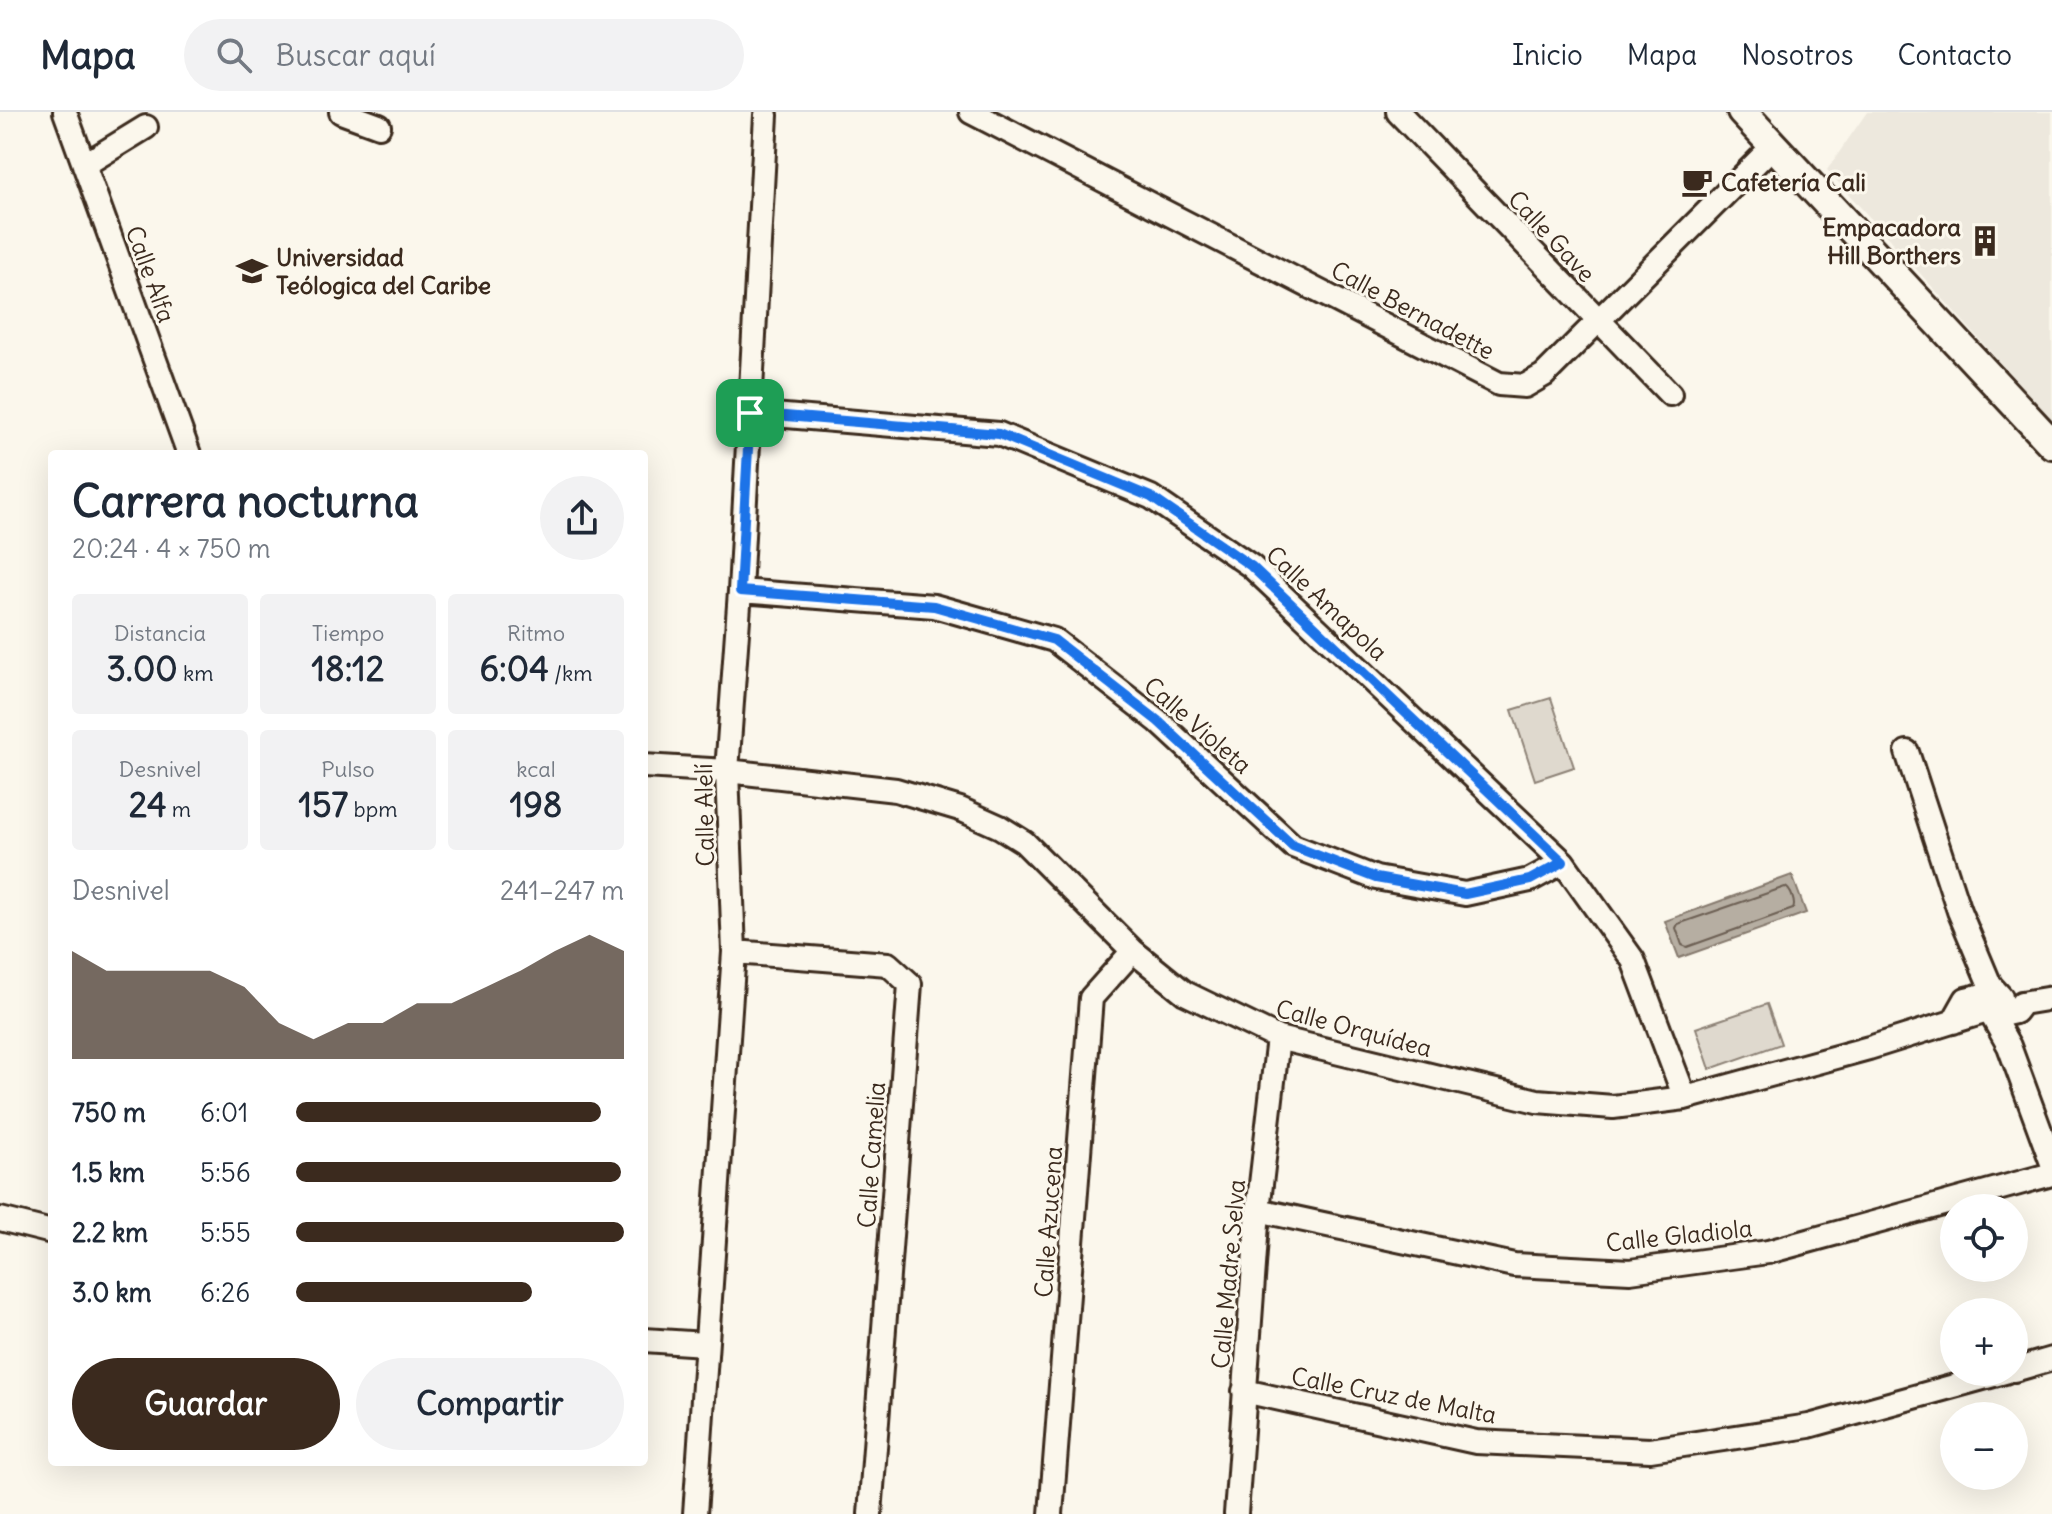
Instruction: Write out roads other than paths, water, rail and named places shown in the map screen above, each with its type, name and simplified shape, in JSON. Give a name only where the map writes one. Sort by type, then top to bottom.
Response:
[{"type":"street","name":"Calle Alfa","points":[[65,112],[188,450]]},
{"type":"street","points":[[341,112],[379,126]]},
{"type":"street","name":"Calle Bernadette","points":[[971,112],[1499,384],[1525,386],[1544,375],[1773,146]]},
{"type":"street","name":"Calle Gave","points":[[1398,112],[1670,394]]},
{"type":"street","points":[[1742,112],[2052,444]]},
{"type":"street","name":"Calle Alelí","points":[[695,1514],[734,952],[727,771],[766,115]]},
{"type":"street","points":[[84,165],[146,127]]},
{"type":"street","name":"Calle Amapola","points":[[750,413],[999,434],[1151,497],[1251,566],[1563,862],[1633,960],[1685,1098]]},
{"type":"street","name":"Calle Violeta","points":[[740,591],[934,606],[1054,640],[1158,721],[1293,846],[1376,878],[1465,894],[1530,880],[1563,862]]},
{"type":"street","points":[[1907,752],[1959,911],[2001,1005],[2009,1046],[2052,1163]]},
{"type":"street","name":"Calle Orquídea","points":[[648,766],[727,771],[896,790],[960,809],[1024,842],[1133,951],[1185,993],[1278,1038],[1537,1101],[1613,1107],[1685,1098],[1953,1022],[1966,999],[2001,1005]]},
{"type":"street","name":"Calle Azucena","points":[[1051,1514],[1091,998],[1133,951]]},
{"type":"street","name":"Calle Camelia","points":[[734,952],[888,964],[910,984],[870,1514]]},
{"type":"street","points":[[2001,1005],[2052,998]]},
{"type":"street","name":"Calle Madre Selva","points":[[1236,1514],[1258,1210],[1278,1038]]},
{"type":"street","name":"Calle Gladiola","points":[[1258,1210],[1514,1265],[1630,1271],[1768,1252],[2052,1174]]},
{"type":"street","points":[[0,1219],[48,1231]]},
{"type":"street","points":[[648,1340],[705,1344]]},
{"type":"street","points":[[2028,1366],[2052,1359]]},
{"type":"street","name":"Calle Cruz de Malta","points":[[1244,1391],[1476,1442],[1650,1450],[1809,1426],[1954,1386]]},
{"type":"water","points":[[1792,875],[1806,913],[1679,958],[1665,921]]},
{"type":"place","name":"Cafetería Cali","points":[[1697,182]]},
{"type":"place","name":"Empacadora Hill Borthers","points":[[1985,241]]},
{"type":"place","name":"Universidad Teólogica del Caribe","points":[[252,271]]}]
